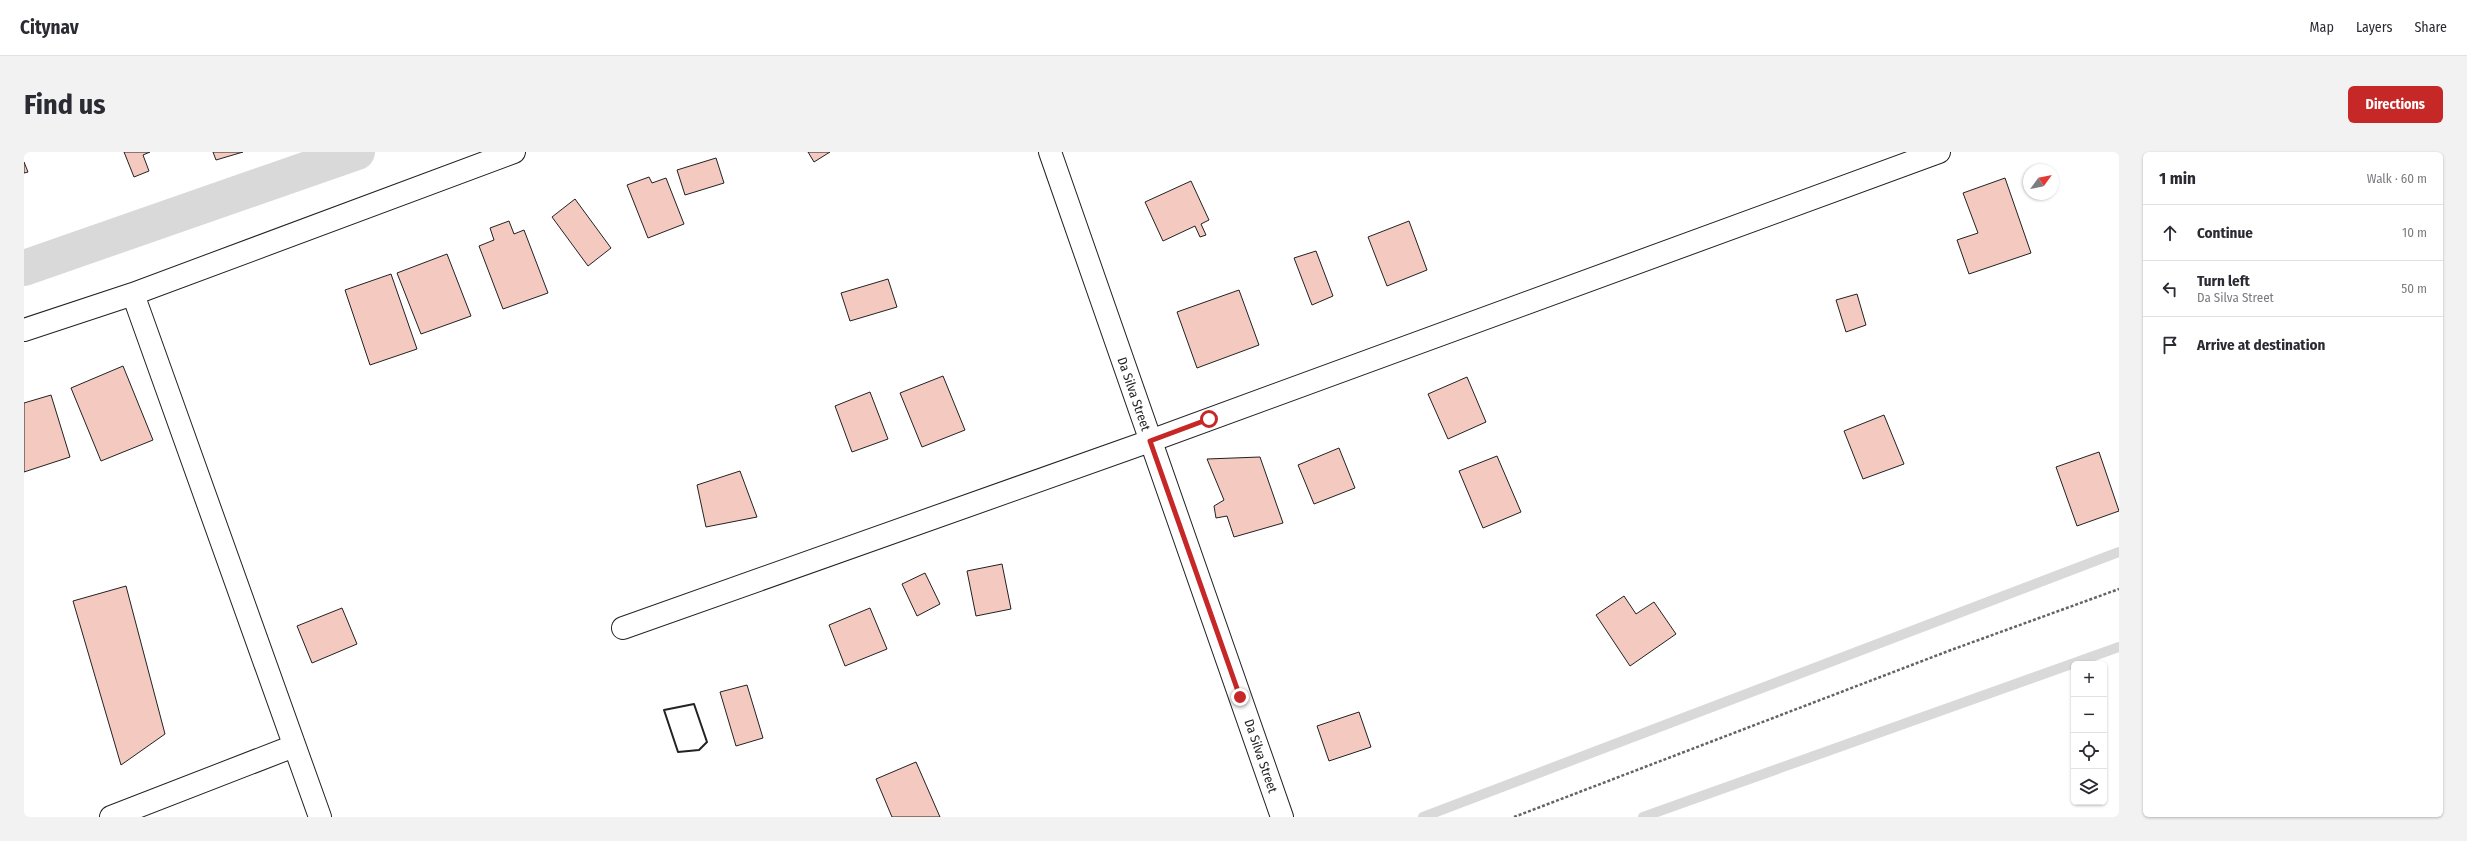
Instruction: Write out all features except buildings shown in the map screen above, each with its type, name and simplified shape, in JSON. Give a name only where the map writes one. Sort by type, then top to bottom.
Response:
[{"type":"street","points":[[24,330],[133,294],[514,152]]},
{"type":"street","name":"Da Silva Street","points":[[1050,152],[1282,817]]},
{"type":"street","points":[[623,628],[1150,441],[1939,152]]},
{"type":"street","points":[[133,294],[320,817]]},
{"type":"street","points":[[111,817],[294,746]]},
{"type":"path","points":[[1514,817],[1950,650],[2119,589]]},
{"type":"waterway","points":[[24,268],[357,152]]},
{"type":"waterway","points":[[1423,817],[2119,552]]},
{"type":"waterway","points":[[1643,817],[2119,647]]},
{"type":"wall","points":[[694,704],[707,742],[699,750],[678,752],[664,710],[694,704]]},
{"type":"route","points":[[1209,419],[1150,441],[1240,697]]}]
